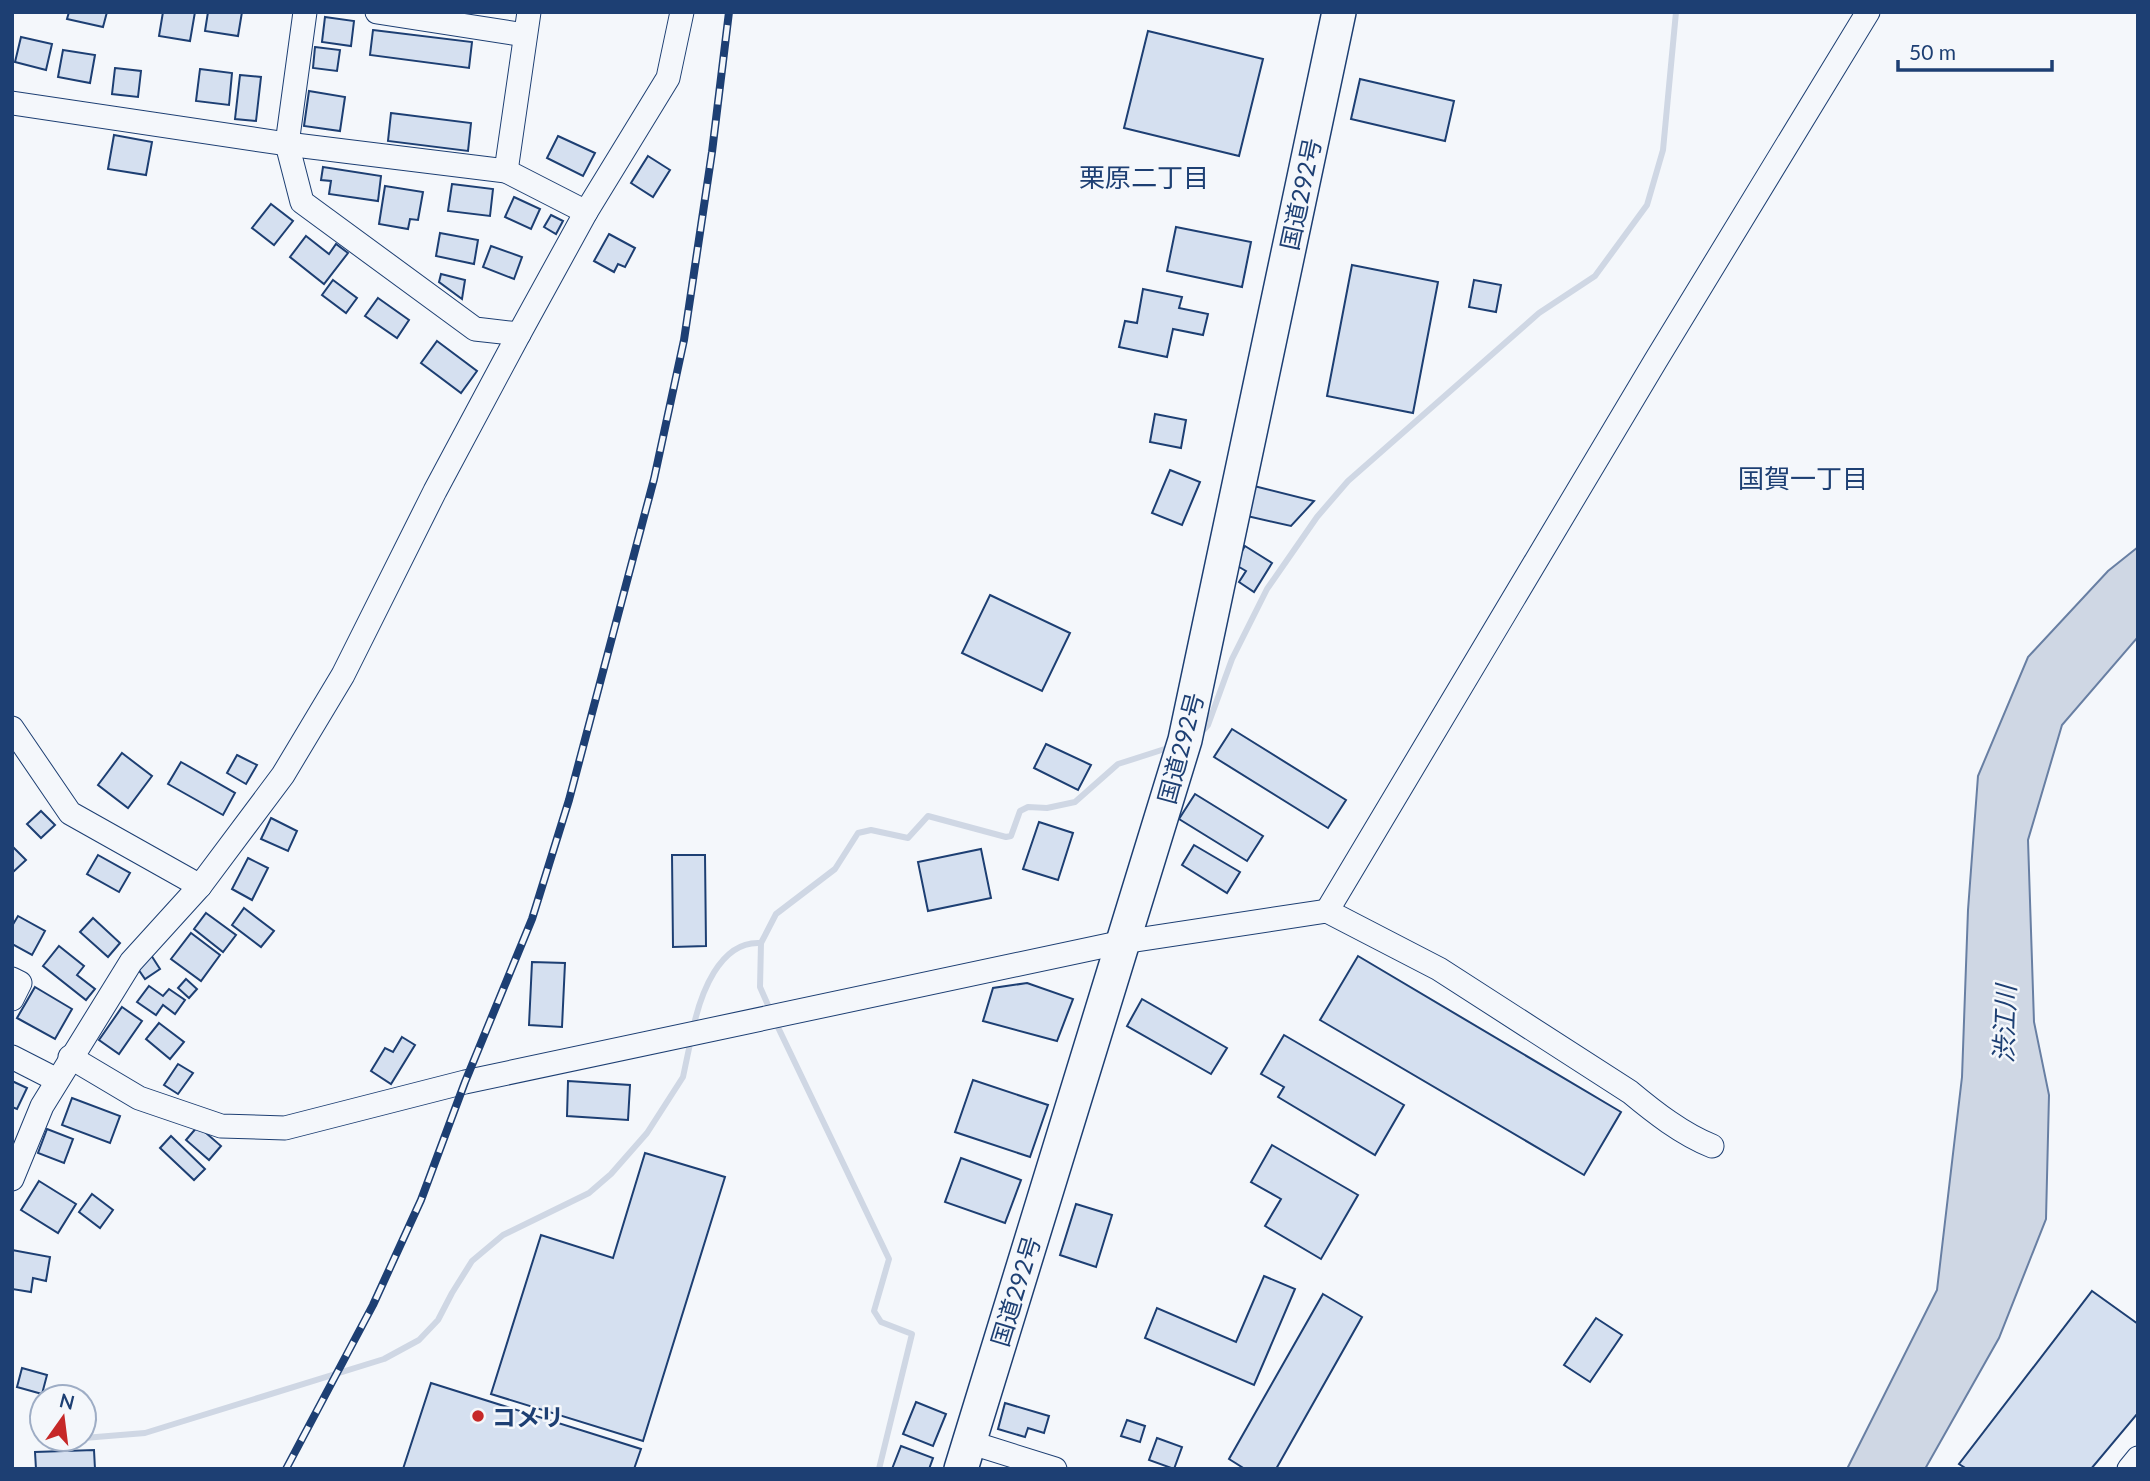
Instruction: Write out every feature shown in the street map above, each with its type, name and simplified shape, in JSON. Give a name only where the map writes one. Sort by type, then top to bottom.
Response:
[{"type":"highway","name":"国道292号","points":[[965,1455],[1185,740],[1339,12]]},
{"type":"street","points":[[305,12],[287,144],[302,202],[475,329],[519,334]]},
{"type":"street","points":[[377,12],[527,24],[506,171]]},
{"type":"street","points":[[12,1179],[42,1106],[131,962],[200,887],[284,775],[343,675],[435,491],[519,334],[586,212],[668,78],[682,12]]},
{"type":"street","points":[[1327,911],[1656,360],[1868,12]]},
{"type":"street","points":[[12,103],[287,144],[506,171],[586,212]]},
{"type":"street","points":[[12,728],[70,813],[200,887]]},
{"type":"street","points":[[70,1057],[139,1098],[220,1126],[285,1128],[465,1082],[1123,942],[1327,911],[1439,968],[1630,1092],[1689,1135],[1712,1146]]},
{"type":"street","points":[[12,979],[20,983],[12,999]]},
{"type":"street","points":[[12,1058],[57,1080]]},
{"type":"street","points":[[965,1455],[1055,1469]]},
{"type":"street","points":[[2129,1469],[2138,1458]]},
{"type":"water","name":"渋江川","points":[[2138,547],[2138,637],[2062,725],[2028,840],[2034,1022],[2049,1095],[2046,1219],[1999,1338],[1925,1469],[1847,1469],[1937,1290],[1962,1077],[1968,910],[1978,776],[2028,657],[2108,571]]},
{"type":"building","points":[[69,12],[107,12],[103,27],[67,19]]},
{"type":"building","points":[[163,12],[195,12],[190,41],[159,36]]},
{"type":"building","points":[[208,12],[242,12],[238,36],[205,31]]},
{"type":"building","points":[[325,17],[354,21],[351,46],[322,42]]},
{"type":"building","points":[[373,30],[472,42],[469,68],[370,55]]},
{"type":"building","points":[[1148,31],[1263,59],[1239,156],[1124,128]]},
{"type":"building","points":[[21,37],[52,44],[46,70],[15,62]]},
{"type":"building","points":[[315,47],[340,50],[337,71],[313,68]]},
{"type":"building","points":[[63,50],[95,55],[90,83],[58,77]]},
{"type":"building","points":[[115,68],[141,71],[138,97],[112,94]]},
{"type":"building","points":[[200,69],[232,73],[229,105],[196,101]]},
{"type":"building","points":[[240,75],[261,77],[256,121],[235,119]]},
{"type":"building","points":[[1360,79],[1454,101],[1445,141],[1351,119]]},
{"type":"building","points":[[309,91],[345,97],[340,131],[304,126]]},
{"type":"building","points":[[391,113],[471,123],[468,151],[388,141]]},
{"type":"building","points":[[114,135],[152,142],[146,175],[108,169]]},
{"type":"building","points":[[558,136],[595,153],[583,176],[547,158]]},
{"type":"building","points":[[648,156],[670,170],[653,197],[631,183]]},
{"type":"building","points":[[323,167],[381,176],[378,201],[329,194],[331,181],[321,180]]},
{"type":"building","points":[[452,184],[493,189],[490,216],[448,211]]},
{"type":"building","points":[[385,186],[423,192],[418,220],[410,219],[408,229],[379,224]]},
{"type":"building","points":[[514,197],[540,209],[531,229],[505,217]]},
{"type":"building","points":[[271,204],[293,221],[274,245],[252,228]]},
{"type":"building","points":[[551,215],[563,221],[556,234],[544,227]]},
{"type":"building","points":[[1176,227],[1251,242],[1242,287],[1167,271]]},
{"type":"building","points":[[440,233],[478,240],[474,264],[436,256]]},
{"type":"building","points":[[609,234],[635,248],[625,267],[618,264],[614,272],[594,261]]},
{"type":"building","points":[[306,236],[329,254],[336,244],[348,253],[324,284],[290,257]]},
{"type":"building","points":[[491,246],[522,257],[514,279],[483,267]]},
{"type":"building","points":[[1352,265],[1438,282],[1413,413],[1327,396]]},
{"type":"building","points":[[441,274],[465,280],[462,299],[439,282]]},
{"type":"building","points":[[333,280],[357,298],[346,313],[322,295]]},
{"type":"building","points":[[1474,280],[1501,285],[1496,312],[1469,307]]},
{"type":"building","points":[[1143,289],[1182,297],[1179,308],[1208,314],[1203,335],[1173,329],[1167,357],[1119,347],[1125,321],[1137,323]]},
{"type":"building","points":[[378,298],[409,320],[397,338],[365,316]]},
{"type":"building","points":[[437,341],[477,371],[461,393],[421,363]]},
{"type":"building","points":[[1155,414],[1186,420],[1181,448],[1150,442]]},
{"type":"building","points":[[1170,470],[1200,482],[1182,525],[1152,513]]},
{"type":"building","points":[[1254,486],[1314,501],[1291,526],[1247,516]]},
{"type":"building","points":[[1245,546],[1272,563],[1254,592],[1239,582],[1246,571],[1234,564]]},
{"type":"building","points":[[990,595],[1070,633],[1042,691],[962,653]]},
{"type":"building","points":[[1232,729],[1346,800],[1328,828],[1214,757]]},
{"type":"building","points":[[1046,744],[1091,765],[1078,790],[1034,768]]},
{"type":"building","points":[[122,753],[152,776],[128,808],[98,785]]},
{"type":"building","points":[[237,755],[257,765],[246,784],[227,773]]},
{"type":"building","points":[[181,762],[235,793],[223,815],[168,784]]},
{"type":"building","points":[[1195,794],[1263,836],[1247,861],[1179,819]]},
{"type":"building","points":[[41,811],[55,825],[41,838],[27,824]]},
{"type":"building","points":[[271,818],[297,831],[288,851],[261,839]]},
{"type":"building","points":[[1039,822],[1073,833],[1058,880],[1023,869]]},
{"type":"building","points":[[1194,845],[1240,872],[1227,893],[1182,865]]},
{"type":"building","points":[[12,846],[26,860],[12,873]]},
{"type":"building","points":[[981,849],[991,898],[928,911],[918,862]]},
{"type":"building","points":[[98,855],[130,873],[119,892],[87,874]]},
{"type":"building","points":[[672,855],[705,855],[706,946],[673,947]]},
{"type":"building","points":[[248,858],[268,868],[252,900],[232,889]]},
{"type":"building","points":[[244,908],[274,931],[261,947],[232,925]]},
{"type":"building","points":[[206,913],[236,935],[223,952],[194,929]]},
{"type":"building","points":[[18,916],[45,931],[32,955],[12,944],[12,926]]},
{"type":"building","points":[[93,918],[120,943],[108,957],[80,932]]},
{"type":"building","points":[[191,933],[220,955],[201,981],[171,959]]},
{"type":"building","points":[[59,946],[84,966],[77,975],[95,989],[86,1000],[43,966]]},
{"type":"building","points":[[151,955],[160,969],[145,979],[136,966]]},
{"type":"building","points":[[1358,956],[1621,1112],[1584,1175],[1320,1020]]},
{"type":"building","points":[[532,962],[565,963],[562,1027],[529,1025]]},
{"type":"building","points":[[186,979],[197,989],[189,998],[178,988]]},
{"type":"building","points":[[1027,983],[1073,999],[1057,1041],[983,1021],[993,988]]},
{"type":"building","points":[[149,986],[163,996],[169,989],[185,1000],[175,1014],[163,1005],[156,1015],[137,1002]]},
{"type":"building","points":[[35,987],[72,1009],[55,1039],[17,1018]]},
{"type":"building","points":[[1142,999],[1227,1048],[1211,1074],[1127,1026]]},
{"type":"building","points":[[122,1007],[142,1021],[119,1054],[99,1040]]},
{"type":"building","points":[[159,1023],[184,1042],[170,1059],[146,1039]]},
{"type":"building","points":[[1284,1035],[1404,1105],[1375,1155],[1278,1097],[1284,1087],[1261,1074]]},
{"type":"building","points":[[402,1037],[415,1045],[391,1084],[371,1071],[385,1048],[393,1052]]},
{"type":"building","points":[[178,1064],[193,1073],[178,1094],[164,1085]]},
{"type":"building","points":[[973,1080],[1048,1105],[1030,1157],[955,1132]]},
{"type":"building","points":[[12,1081],[27,1088],[17,1109],[12,1107]]},
{"type":"building","points":[[568,1081],[630,1085],[628,1120],[567,1116]]},
{"type":"building","points":[[72,1098],[120,1116],[110,1143],[62,1125]]},
{"type":"building","points":[[198,1126],[221,1146],[209,1160],[186,1140]]},
{"type":"building","points":[[47,1129],[73,1139],[64,1163],[38,1153]]},
{"type":"building","points":[[171,1136],[205,1169],[194,1180],[160,1148]]},
{"type":"building","points":[[1272,1145],[1358,1195],[1321,1259],[1265,1226],[1281,1199],[1251,1182]]},
{"type":"building","points":[[645,1153],[725,1177],[643,1441],[491,1394],[541,1235],[613,1258]]},
{"type":"building","points":[[961,1158],[1021,1180],[1005,1223],[945,1202]]},
{"type":"building","points":[[39,1181],[76,1204],[58,1233],[21,1210]]},
{"type":"building","points":[[92,1194],[113,1210],[100,1228],[79,1212]]},
{"type":"building","points":[[1076,1204],[1112,1215],[1096,1267],[1060,1255]]},
{"type":"building","points":[[12,1250],[50,1257],[46,1281],[33,1278],[31,1292],[12,1289]]},
{"type":"building","points":[[1264,1276],[1295,1289],[1254,1385],[1145,1338],[1157,1308],[1236,1342]]},
{"type":"building","points":[[2092,1291],[2138,1324],[2138,1413],[2091,1469],[1967,1469],[1959,1464]]},
{"type":"building","points":[[1323,1294],[1362,1317],[1276,1469],[1245,1469],[1229,1459]]},
{"type":"building","points":[[1596,1318],[1622,1335],[1590,1382],[1564,1365]]},
{"type":"building","points":[[22,1368],[47,1375],[45,1383],[28,1383],[28,1390],[17,1387]]},
{"type":"building","name":"コメリ","points":[[431,1383],[641,1449],[634,1469],[403,1469]]},
{"type":"building","points":[[916,1402],[946,1414],[933,1446],[903,1434]]},
{"type":"building","points":[[1005,1403],[1049,1416],[1044,1433],[1028,1428],[1025,1437],[998,1429]]},
{"type":"building","points":[[1127,1420],[1145,1426],[1140,1442],[1121,1436]]},
{"type":"building","points":[[1157,1438],[1182,1447],[1174,1469],[1149,1460]]},
{"type":"building","points":[[901,1446],[933,1458],[929,1469],[892,1469]]},
{"type":"building","points":[[35,1453],[94,1453],[95,1469],[36,1469]]},
{"type":"waterway","points":[[1200,734],[1208,725],[1232,659],[1267,589],[1317,517],[1348,481],[1539,313],[1595,276],[1647,205],[1663,150],[1676,12]]},
{"type":"waterway","points":[[771,1012],[760,987],[761,943],[776,914],[835,869],[858,833],[871,830],[908,838],[928,816],[1006,837],[1011,836],[1020,811],[1028,807],[1047,808],[1075,802],[1118,764],[1171,747]]},
{"type":"waterway","points":[[693,1029],[707,986],[723,960],[746,944],[761,943]]},
{"type":"waterway","points":[[775,1021],[889,1259],[874,1311],[881,1322],[912,1334],[879,1469]]},
{"type":"waterway","points":[[98,1437],[145,1433],[384,1359],[419,1340],[438,1320],[472,1261],[503,1235],[589,1193],[611,1174],[647,1133],[683,1077],[691,1039]]},
{"type":"railway","points":[[286,1469],[373,1305],[421,1200],[465,1082],[532,919],[569,800],[654,479],[684,340],[712,152],[729,12]]},
{"type":"place","name":"コメリ","points":[[478,1416]]},
{"type":"district","name":"栗原二丁目","points":[[1144,177]]},
{"type":"district","name":"国賀一丁目","points":[[1803,478]]}]
